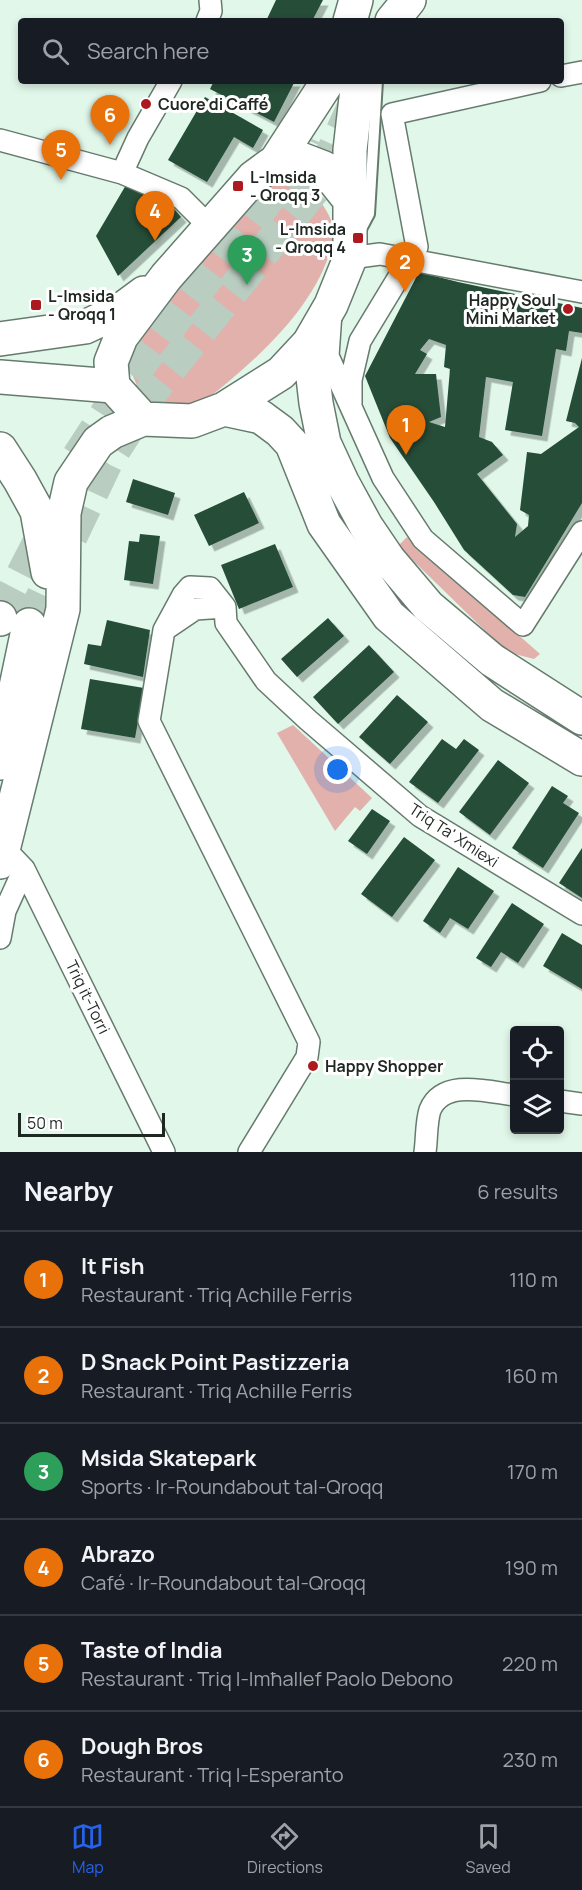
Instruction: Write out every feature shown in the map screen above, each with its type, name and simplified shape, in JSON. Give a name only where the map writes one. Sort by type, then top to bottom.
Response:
[{"type":"highway","points":[[351,18],[356,0]]},
{"type":"highway","points":[[394,18],[409,0]]},
{"type":"highway","points":[[143,419],[113,386],[111,362],[121,337],[166,277],[209,226],[254,177],[276,161],[326,84]]},
{"type":"highway","points":[[9,859],[63,609],[64,513],[70,482],[98,442],[112,432],[143,419],[192,421],[224,409],[281,374],[309,343],[331,305],[350,253],[348,198],[351,140],[360,84]]},
{"type":"highway","points":[[276,161],[298,158],[324,168],[348,198]]},
{"type":"highway","points":[[20,337],[85,327],[121,310],[166,277]]},
{"type":"highway","points":[[309,343],[316,403],[324,443],[366,526],[389,560],[428,606],[492,660],[582,718]]},
{"type":"highway","points":[[26,379],[113,386]]},
{"type":"highway","points":[[224,409],[261,417],[280,431],[292,444],[324,524],[389,616],[492,705],[582,759]]},
{"type":"highway","points":[[9,462],[37,511],[47,557],[54,646]]},
{"type":"highway","points":[[0,763],[10,621]]},
{"type":"street","points":[[208,18],[211,11],[210,0]]},
{"type":"street","points":[[564,75],[582,72]]},
{"type":"street","points":[[122,173],[138,138],[169,84]]},
{"type":"street","points":[[351,407],[351,380],[360,341],[417,247],[392,114],[527,84]]},
{"type":"street","points":[[0,140],[122,173],[181,198],[209,226]]},
{"type":"street","points":[[350,253],[380,254],[582,292]]},
{"type":"street","points":[[331,305],[328,356],[383,478],[423,539],[524,625],[582,532]]},
{"type":"street","name":"Triq Ta' Xmiexi","points":[[249,1152],[307,1057],[309,1045],[149,721],[164,630],[183,595],[190,588],[210,588],[225,607],[226,623],[266,681],[420,816],[582,914]]},
{"type":"street","points":[[0,938],[5,911],[9,859]]},
{"type":"street","name":"Triq it-Torri","points":[[9,859],[164,1152]]},
{"type":"street","points":[[425,1152],[429,1112],[435,1101],[442,1095],[465,1089],[510,1095]]},
{"type":"street","points":[[564,1102],[582,1104]]},
{"type":"lane","points":[[350,253],[369,214],[377,84]]},
{"type":"shaded area","points":[[299,181],[312,192],[328,213],[334,238],[319,278],[306,300],[273,341],[195,409],[160,406],[139,390],[128,365],[136,338],[246,204],[269,185]]},
{"type":"shaded area","points":[[407,537],[540,654],[534,659],[507,652],[398,546]]},
{"type":"shaded area","points":[[293,725],[372,798],[360,811],[355,807],[335,831],[277,733]]},
{"type":"building","points":[[276,0],[323,0],[314,18],[267,18]]},
{"type":"building","points":[[212,84],[293,84],[274,122],[210,89]]},
{"type":"building","points":[[205,97],[263,130],[253,148],[234,137],[207,182],[168,160]]},
{"type":"building","points":[[126,185],[162,195],[181,217],[118,276],[96,236]]},
{"type":"building","points":[[419,272],[582,308],[582,333],[569,331],[566,351],[556,349],[542,436],[505,430],[513,382],[486,377],[479,437],[492,442],[503,455],[477,474],[517,524],[515,537],[528,526],[529,515],[520,510],[527,452],[541,454],[579,427],[575,423],[566,421],[582,358],[582,503],[525,597],[513,595],[464,550],[390,438],[365,376]],"holes":[[[429,339],[446,345],[444,367],[450,369],[445,427],[429,422],[441,417],[436,374],[415,374],[427,354],[420,350]]]},
{"type":"building","points":[[133,479],[175,493],[168,515],[126,502]]},
{"type":"building","points":[[244,492],[259,523],[209,546],[194,515]]},
{"type":"building","points":[[140,534],[160,536],[153,584],[124,580],[129,541],[139,542]]},
{"type":"building","points":[[275,544],[293,587],[239,609],[221,565]]},
{"type":"building","points":[[328,618],[344,636],[297,677],[281,659]]},
{"type":"building","points":[[107,620],[150,630],[143,677],[84,664],[88,644],[101,646]]},
{"type":"building","points":[[369,645],[394,672],[338,724],[313,697]]},
{"type":"building","points":[[90,679],[144,688],[135,738],[81,729]]},
{"type":"building","points":[[397,695],[428,722],[390,764],[359,737]]},
{"type":"building","points":[[442,739],[456,749],[464,739],[479,750],[438,803],[409,782]]},
{"type":"building","points":[[498,760],[529,783],[490,835],[459,812]]},
{"type":"building","points":[[552,786],[568,796],[563,803],[579,813],[543,868],[512,848]]},
{"type":"building","points":[[372,809],[390,821],[367,854],[348,841]]},
{"type":"building","points":[[404,837],[435,860],[392,917],[361,894]]},
{"type":"building","points":[[582,848],[582,898],[559,883]]},
{"type":"building","points":[[458,867],[494,891],[468,929],[450,918],[440,933],[423,921]]},
{"type":"building","points":[[512,903],[544,924],[518,963],[501,952],[491,967],[476,958]]},
{"type":"building","points":[[562,933],[582,945],[582,989],[543,966]]},
{"type":"tunnel","points":[[29,625],[106,463],[152,391],[318,184],[352,110]]},
{"type":"tunnel","points":[[78,457],[128,380],[296,163],[308,137]]},
{"type":"tunnel","points":[[0,618],[50,521]]},
{"type":"place","name":"Cuore di Caffé","points":[[146,104]]},
{"type":"place","name":"Dough Bros","points":[[110,145]]},
{"type":"place","name":"Taste of India","points":[[61,180]]},
{"type":"place","name":"L-Imsida - Qroqq 3","points":[[238,186]]},
{"type":"place","name":"L-Imsida - Qroqq 4","points":[[358,238]]},
{"type":"place","name":"Abrazo","points":[[155,241]]},
{"type":"place","name":"Msida Skatepark","points":[[247,285]]},
{"type":"place","name":"D Snack Point Pastizzeria","points":[[405,292]]},
{"type":"place","name":"L-Imsida - Qroqq 1","points":[[36,305]]},
{"type":"place","name":"Happy Soul Mini Market","points":[[568,309]]},
{"type":"place","name":"It Fish","points":[[406,455]]},
{"type":"place","name":"Happy Shopper","points":[[313,1066]]}]
